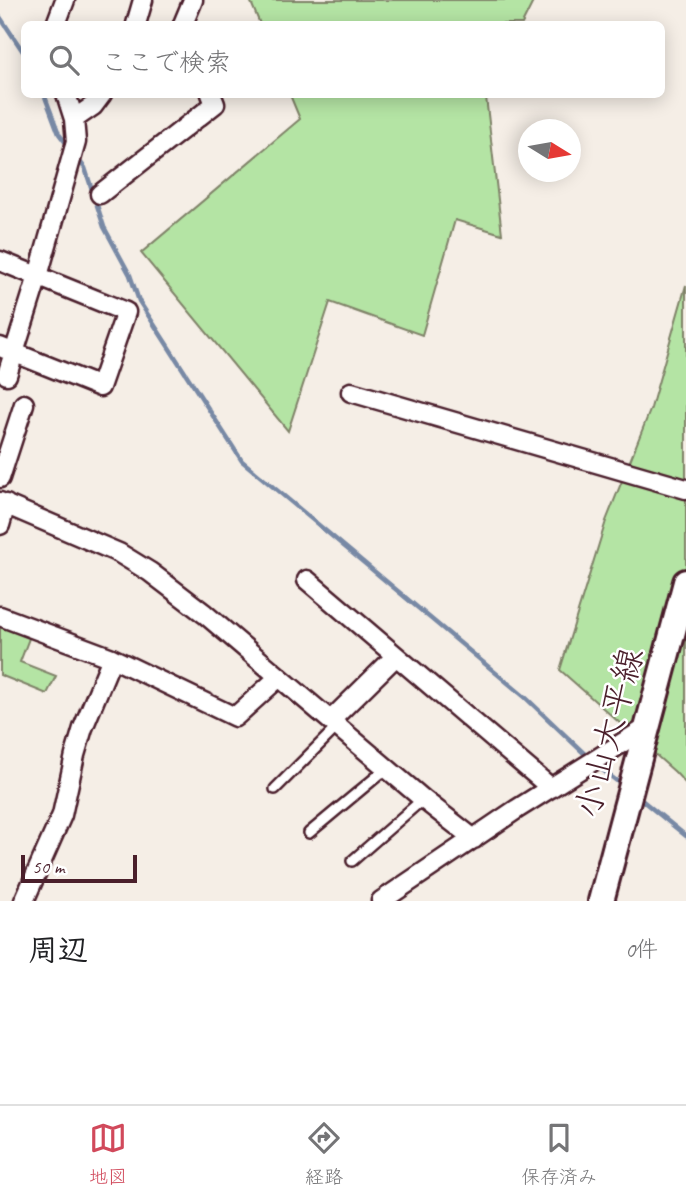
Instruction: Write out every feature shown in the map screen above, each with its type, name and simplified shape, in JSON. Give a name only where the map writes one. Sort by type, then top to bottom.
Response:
[{"type":"main road","name":"小山大平線","points":[[601,901],[686,582]]},
{"type":"street","points":[[56,21],[65,0]]},
{"type":"street","points":[[137,21],[143,0]]},
{"type":"street","points":[[184,21],[193,0]]},
{"type":"street","points":[[7,374],[7,350],[38,276],[76,142],[74,119],[67,98]]},
{"type":"street","points":[[74,119],[93,106],[99,98]]},
{"type":"street","points":[[100,194],[215,104],[213,98]]},
{"type":"street","points":[[0,261],[126,312],[100,387],[7,350]]},
{"type":"street","points":[[351,392],[686,489]]},
{"type":"street","points":[[0,478],[23,404]]},
{"type":"street","points":[[0,525],[3,503],[120,553],[150,572],[205,614],[278,678],[474,839]]},
{"type":"street","points":[[307,580],[551,788]]},
{"type":"street","points":[[0,616],[112,658],[235,718],[278,678]]},
{"type":"street","points":[[335,723],[396,656]]},
{"type":"street","points":[[24,901],[62,815],[83,728],[112,658]]},
{"type":"street","points":[[388,899],[474,839],[646,728]]},
{"type":"lane","points":[[275,789],[335,723]]},
{"type":"lane","points":[[309,833],[387,768]]},
{"type":"lane","points":[[352,861],[423,799]]},
{"type":"green space","points":[[250,0],[534,0],[524,21],[259,21]]},
{"type":"green space","points":[[291,98],[486,98],[502,234],[455,220],[422,335],[330,302],[288,431],[141,253],[300,119]]},
{"type":"green space","points":[[686,285],[686,784],[560,670],[606,521],[651,408]]},
{"type":"green space","points":[[0,622],[31,633],[20,662],[56,676],[47,694],[0,675]]},
{"type":"waterway","points":[[0,17],[21,48]]},
{"type":"waterway","points":[[46,98],[59,134],[69,147]]},
{"type":"waterway","points":[[76,157],[85,168],[104,227],[130,275],[139,301],[242,461],[526,698],[590,759]]},
{"type":"waterway","points":[[596,765],[622,785]]},
{"type":"waterway","points":[[638,797],[686,836]]}]
